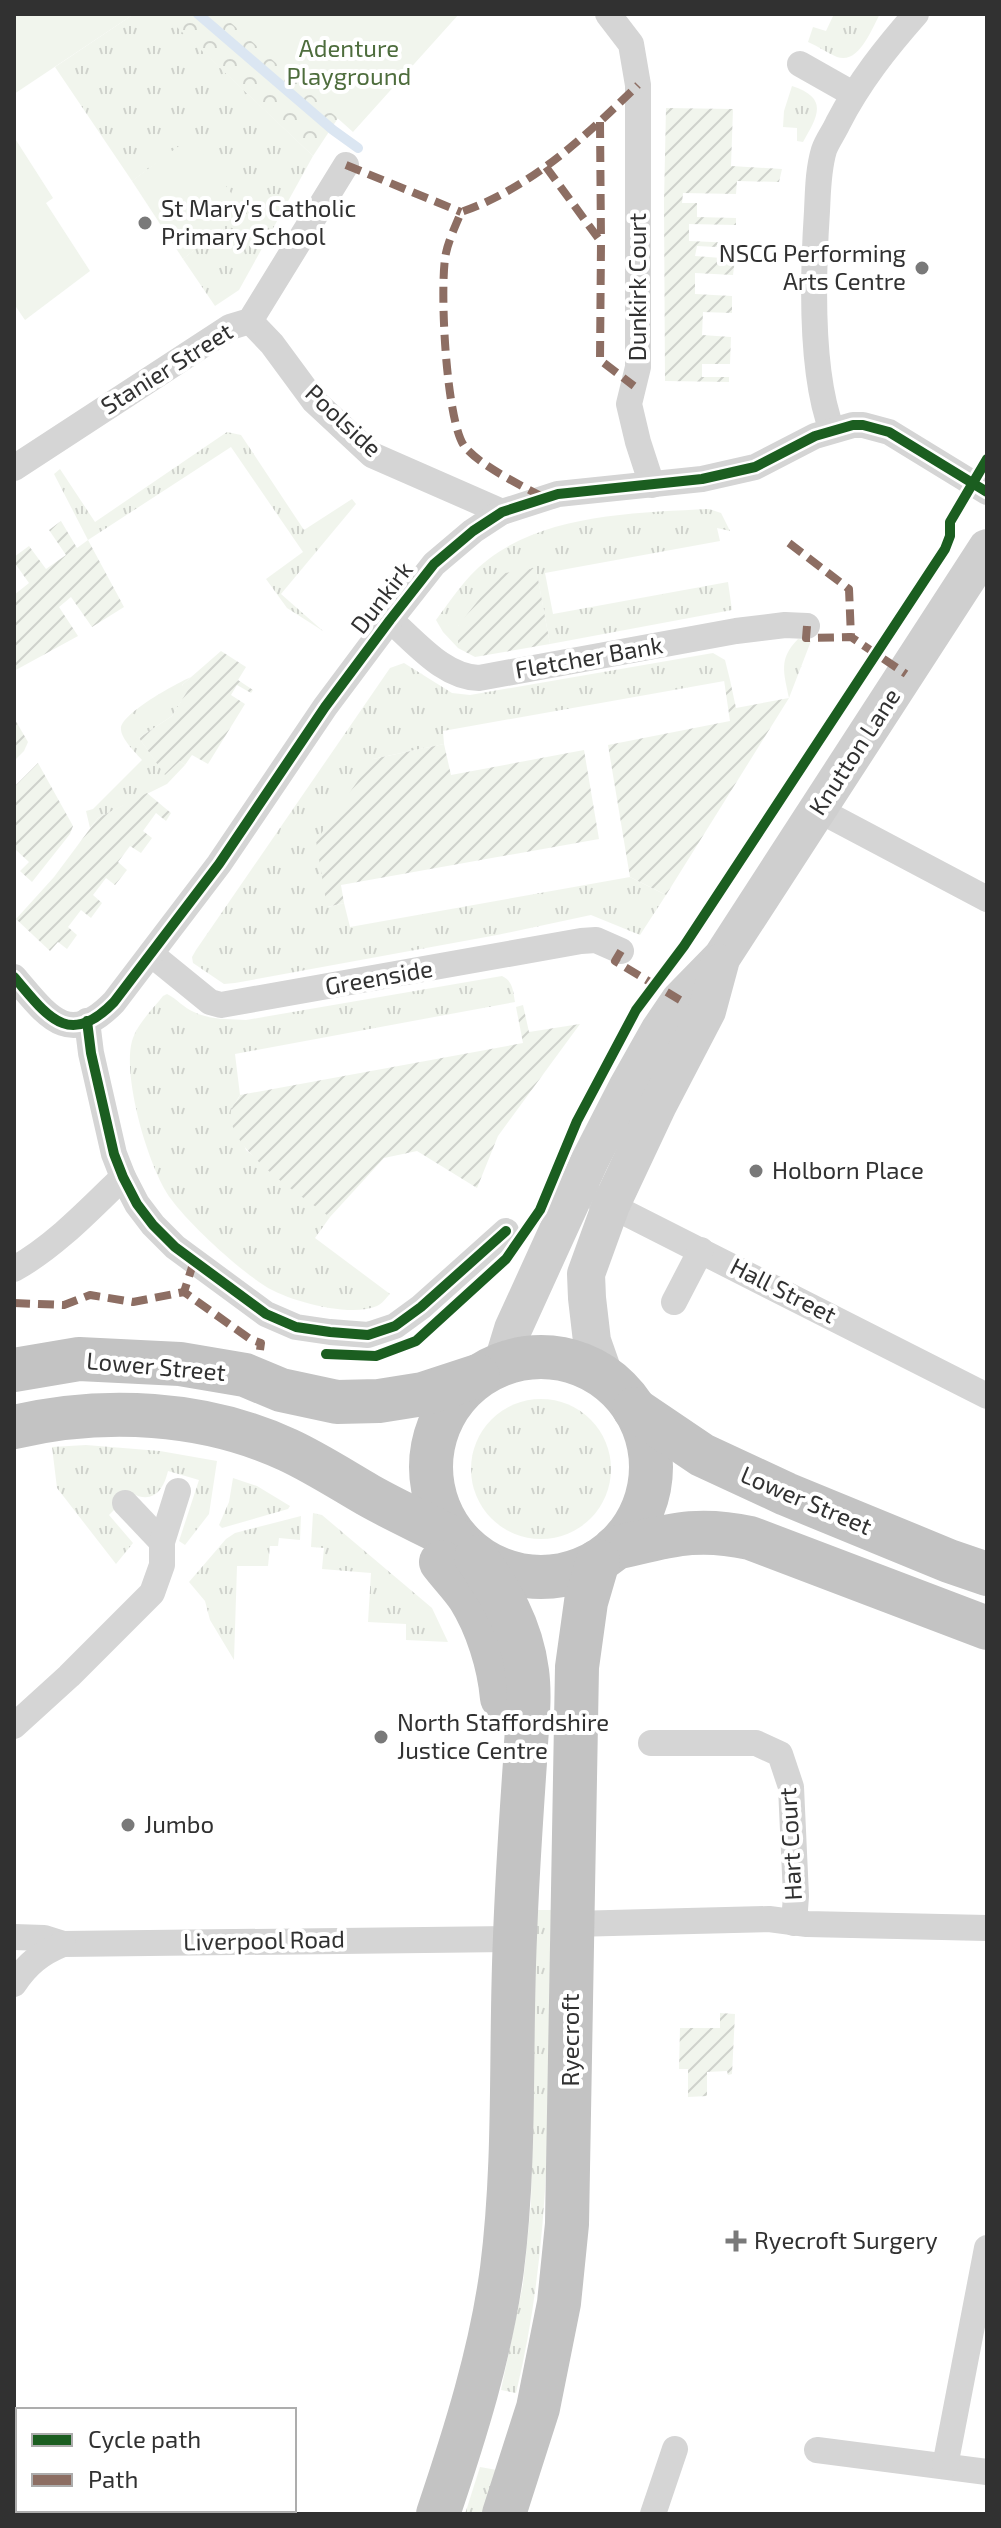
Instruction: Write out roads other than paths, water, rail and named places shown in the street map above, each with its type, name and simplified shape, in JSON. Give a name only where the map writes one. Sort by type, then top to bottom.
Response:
[{"type":"highway","points":[[438,2514],[488,2346],[508,2205],[515,1939],[528,1672],[518,1628],[508,1604],[448,1525],[438,1506],[433,1485],[431,1464],[434,1443],[441,1422],[465,1387],[492,1369],[522,1359],[544,1357],[586,1367],[621,1392],[644,1429],[650,1471],[648,1493],[635,1523],[607,1555]]},
{"type":"highway","name":"Lower Street","points":[[14,1370],[79,1359],[180,1364],[245,1375],[281,1390],[337,1402],[379,1401],[423,1394],[492,1369]]},
{"type":"highway","name":"Lower Street","points":[[634,1409],[702,1455],[786,1494],[987,1574]]},
{"type":"highway","name":"Lower Street","points":[[14,1427],[47,1419],[94,1416],[142,1416],[221,1426],[290,1451],[468,1549]]},
{"type":"highway","points":[[388,1505],[469,1597],[500,1677],[503,1758],[523,1795]]},
{"type":"highway","points":[[468,1549],[495,1567],[537,1577],[568,1573],[607,1555],[685,1532],[709,1531],[750,1538],[987,1628]]},
{"type":"highway","name":"Ryecroft","points":[[504,2514],[538,2408],[559,2303],[568,2196],[577,1667],[586,1602],[607,1555]]},
{"type":"main road","name":"Knutton Lane","points":[[605,1378],[592,1341],[586,1274],[594,1197],[609,1121],[659,1031],[680,1000],[722,957],[987,548]]},
{"type":"main road","name":"Knutton Lane","points":[[492,1369],[594,1197]]},
{"type":"street","name":"Dunkirk Court","points":[[608,14],[631,44],[638,85],[638,367],[629,404],[652,485]]},
{"type":"street","points":[[832,430],[825,410],[818,362],[814,251],[818,184],[825,149],[853,94],[885,49],[916,14]]},
{"type":"street","points":[[800,64],[853,94]]},
{"type":"street","name":"Stanier Street","points":[[14,468],[230,327],[250,321],[346,165]]},
{"type":"street","name":"Poolside","points":[[250,321],[272,344],[314,401],[372,455],[502,512]]},
{"type":"street","name":"Dunkirk","points":[[87,1021],[101,1015],[114,1002],[151,954],[219,864],[325,707],[434,564],[473,531],[502,512],[558,494],[702,479],[755,467],[815,436],[863,425],[889,432],[987,492]]},
{"type":"street","name":"Fletcher Bank","points":[[390,620],[450,672],[479,678],[736,631],[785,625],[807,626]]},
{"type":"street","points":[[817,809],[987,899]]},
{"type":"street","name":"Greenside","points":[[151,954],[210,1002],[221,1005],[581,941],[596,940],[621,951]]},
{"type":"street","points":[[14,977],[48,1016],[60,1024],[87,1021],[102,1106],[123,1177],[137,1204],[175,1247],[266,1314],[296,1327],[330,1332],[368,1335],[395,1326],[421,1307],[506,1231]]},
{"type":"street","points":[[14,1269],[33,1258],[64,1232],[123,1177]]},
{"type":"street","name":"Hall Street","points":[[594,1197],[987,1396]]},
{"type":"street","points":[[674,1302],[701,1250]]},
{"type":"street","points":[[14,1726],[152,1593],[162,1565],[162,1542],[178,1491]]},
{"type":"street","points":[[125,1503],[162,1542]]},
{"type":"street","name":"Hart Court","points":[[651,1743],[756,1743],[780,1754],[791,1787],[796,1896],[794,1923]]},
{"type":"street","points":[[572,1924],[769,1919],[794,1923],[987,1928]]},
{"type":"street","name":"Liverpool Road","points":[[14,1937],[44,1938],[63,1944],[515,1939]]},
{"type":"street","points":[[14,1984],[30,1963],[46,1951],[63,1944]]},
{"type":"street","points":[[945,2466],[987,2248]]},
{"type":"street","points":[[653,2514],[675,2449]]},
{"type":"street","points":[[817,2450],[987,2472]]},
{"type":"waterway","points":[[198,14],[358,148]]},
{"type":"place","name":"St Mary's Catholic Primary School","points":[[145,223]]},
{"type":"place","name":"NSCG Performing Arts Centre","points":[[922,268]]},
{"type":"place","name":"Holborn Place","points":[[756,1171]]},
{"type":"place","name":"North Staffordshire Justice Centre","points":[[381,1737]]},
{"type":"place","name":"Jumbo","points":[[128,1825]]},
{"type":"place","name":"Ryecroft Surgery","points":[[736,2241]]},
{"type":"park label","name":"Adenture Playground","points":[[349,63]]}]
